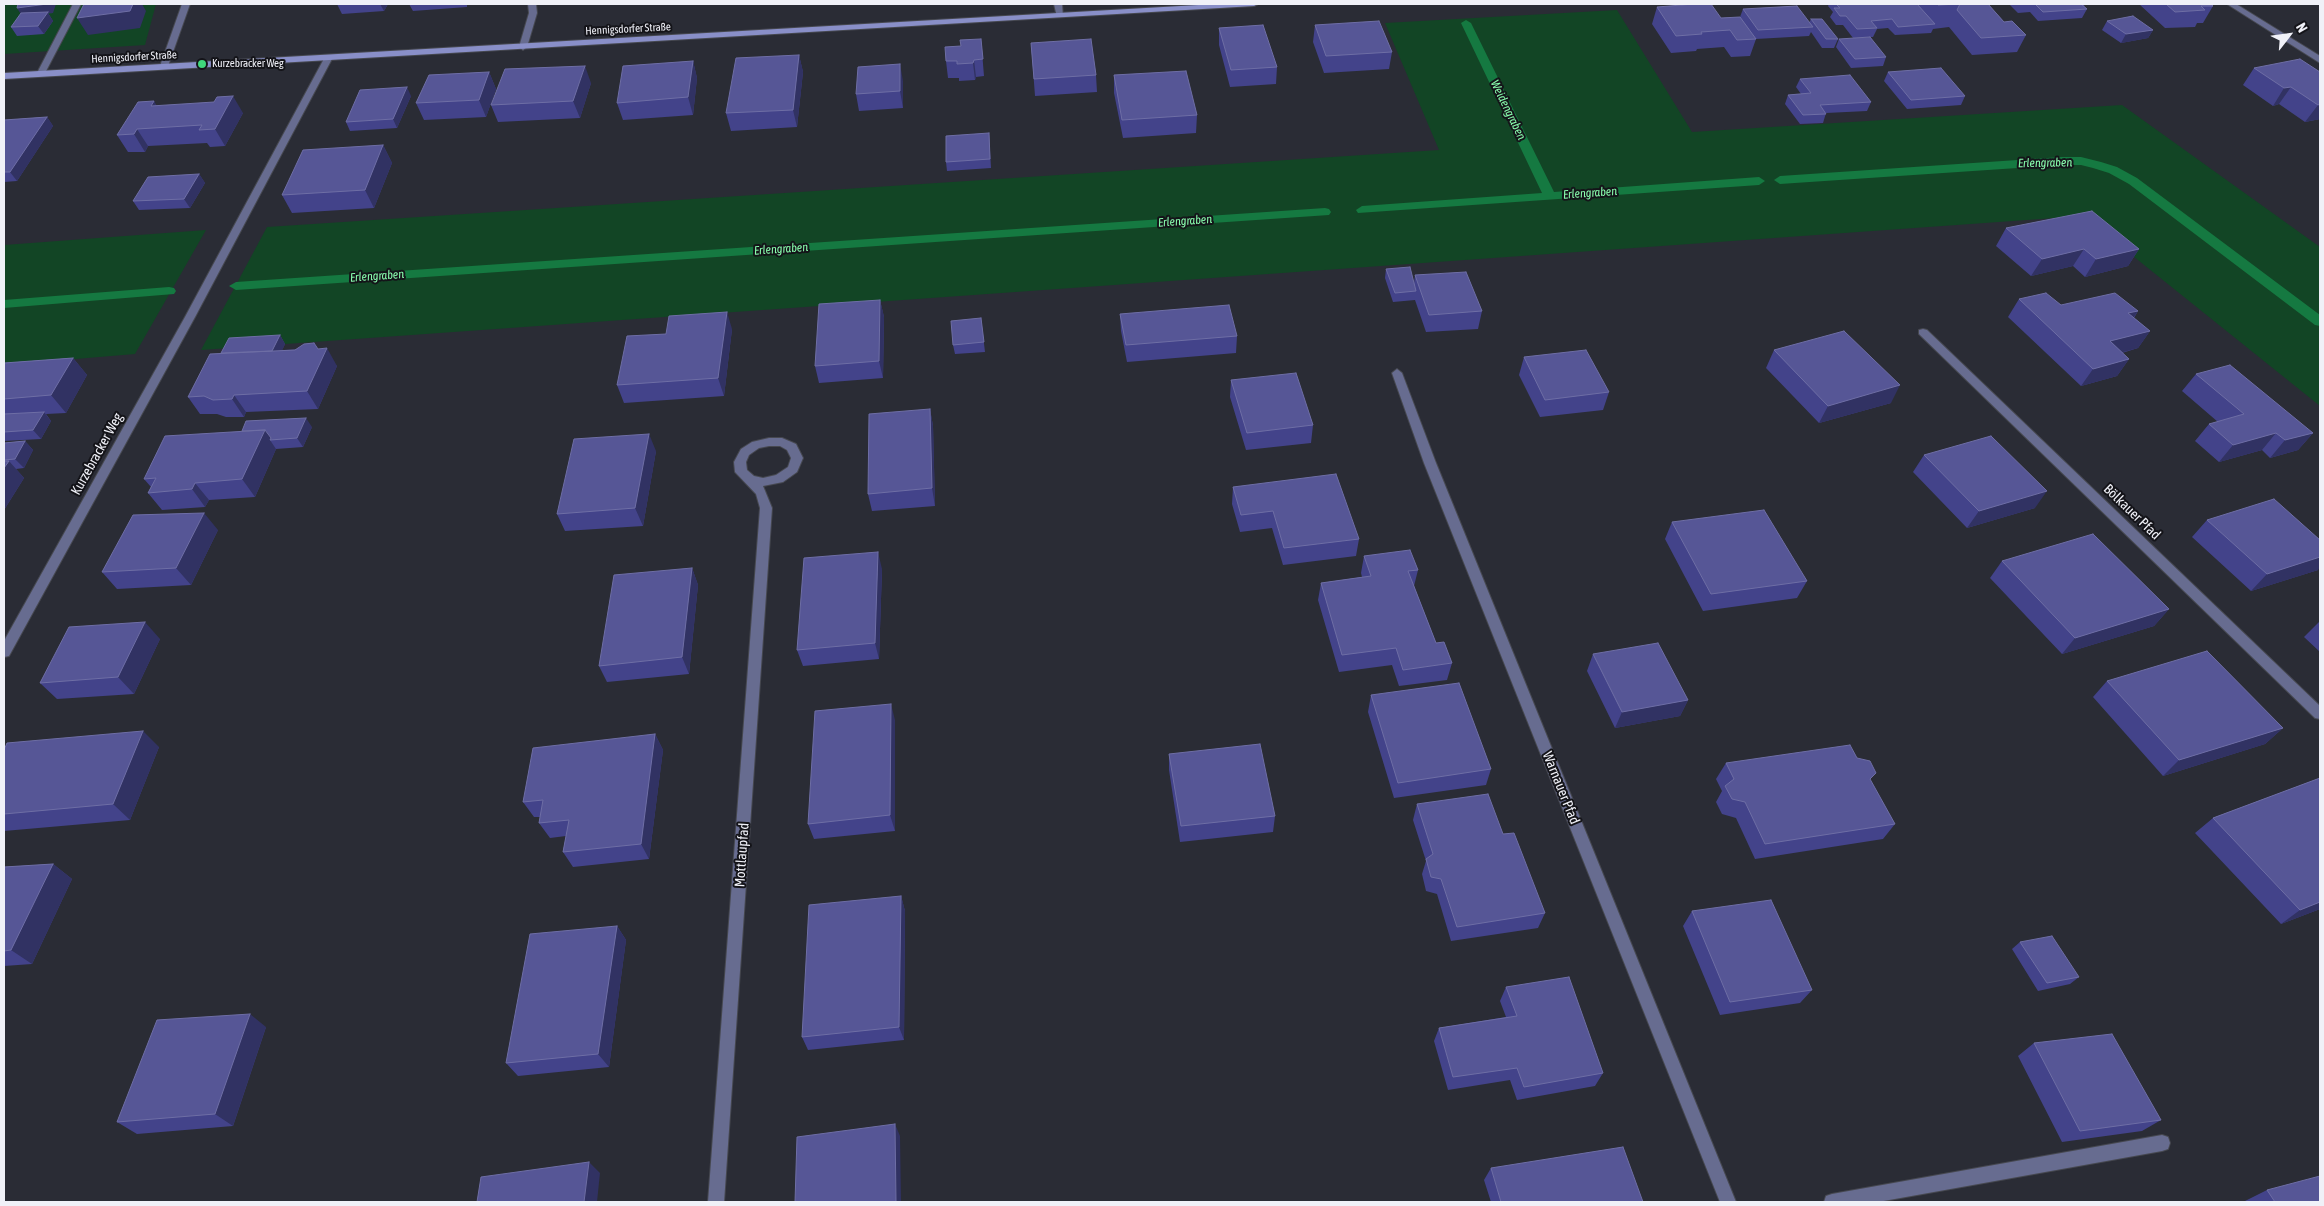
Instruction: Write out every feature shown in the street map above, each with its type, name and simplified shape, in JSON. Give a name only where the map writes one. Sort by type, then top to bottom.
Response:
[{"type":"main road","name":"Hennigsdorfer Straße","points":[[4,76],[1254,4]]},
{"type":"street","points":[[41,73],[77,4]]},
{"type":"street","points":[[164,66],[186,4]]},
{"type":"street","points":[[524,47],[533,12],[532,4]]},
{"type":"street","points":[[1058,4],[1060,15]]},
{"type":"street","points":[[2231,4],[2320,60]]},
{"type":"street","name":"Kurzebracker Weg","points":[[4,652],[190,317],[329,57]]},
{"type":"street","name":"Bölkauer Pfad","points":[[1923,332],[2320,714]]},
{"type":"street","name":"Warnauer Pfad","points":[[1397,373],[1434,472],[1728,1202]]},
{"type":"street","name":"Mottlaupfad","points":[[716,1202],[766,508],[771,491],[779,479],[793,469],[797,458],[792,447],[782,442],[756,445],[746,452],[740,462],[741,472],[761,492],[766,508]]},
{"type":"street","points":[[750,479],[763,482],[779,479]]},
{"type":"street","points":[[1832,1202],[2162,1143]]},
{"type":"green space","points":[[4,4],[156,4],[145,45],[4,54]]},
{"type":"green space","points":[[1617,10],[1692,132],[2122,105],[2320,247],[2320,406],[2083,216],[201,350],[267,227],[1439,150],[1385,23]]},
{"type":"green space","points":[[206,230],[135,354],[4,365],[4,245]]},
{"type":"building","points":[[18,4],[47,4],[17,8]]},
{"type":"building","points":[[84,4],[133,4],[130,11],[77,18]]},
{"type":"building","points":[[1711,4],[1721,18],[1740,17],[1756,39],[1737,40],[1730,30],[1676,36],[1657,7]]},
{"type":"building","points":[[1836,4],[1917,4],[1935,24],[1898,27],[1892,19],[1871,21],[1877,28],[1857,29],[1846,16],[1840,16],[1834,8],[1840,8]]},
{"type":"building","points":[[1960,4],[1988,4],[2004,22],[2012,21],[2026,35],[1981,38],[1957,10]]},
{"type":"building","points":[[2035,4],[2081,4],[2087,9],[2043,12]]},
{"type":"building","points":[[2166,4],[2211,4],[2213,6],[2201,6],[2205,10],[2175,12]]},
{"type":"building","points":[[1797,6],[1813,27],[1758,30],[1743,9]]},
{"type":"building","points":[[48,12],[38,26],[11,27],[21,13]]},
{"type":"building","points":[[2133,16],[2153,30],[2126,34],[2107,21]]},
{"type":"building","points":[[1811,19],[1822,19],[1838,39],[1826,39]]},
{"type":"building","points":[[1379,21],[1392,52],[1326,56],[1315,25]]},
{"type":"building","points":[[1263,25],[1277,67],[1231,70],[1219,28]]},
{"type":"building","points":[[1870,37],[1886,57],[1855,59],[1839,39]]},
{"type":"building","points":[[981,39],[983,59],[974,60],[973,63],[957,64],[957,61],[946,61],[945,47],[961,46],[960,40]]},
{"type":"building","points":[[1091,39],[1096,75],[1034,79],[1031,43]]},
{"type":"building","points":[[799,55],[793,110],[726,113],[736,58]]},
{"type":"building","points":[[2300,59],[2320,72],[2320,104],[2318,105],[2291,87],[2284,88],[2254,68]]},
{"type":"building","points":[[693,61],[688,97],[617,103],[623,66]]},
{"type":"building","points":[[900,64],[900,91],[856,94],[858,67]]},
{"type":"building","points":[[585,66],[573,101],[491,105],[505,69]]},
{"type":"building","points":[[1941,68],[1965,96],[1911,100],[1888,72]]},
{"type":"building","points":[[1186,71],[1197,115],[1122,120],[1114,75]]},
{"type":"building","points":[[489,72],[479,100],[416,103],[429,75]]},
{"type":"building","points":[[1850,75],[1871,102],[1820,105],[1826,114],[1803,115],[1788,95],[1811,93],[1800,79]]},
{"type":"building","points":[[407,87],[393,119],[346,122],[360,90]]},
{"type":"building","points":[[233,96],[215,129],[199,130],[202,125],[137,129],[134,134],[117,135],[138,102],[154,101],[151,106],[214,102],[217,97]]},
{"type":"building","points":[[47,117],[10,172],[4,172],[4,120]]},
{"type":"building","points":[[989,133],[990,159],[946,162],[946,136]]},
{"type":"building","points":[[383,145],[365,190],[282,195],[303,150]]},
{"type":"building","points":[[199,174],[184,199],[133,201],[148,177]]},
{"type":"building","points":[[2092,211],[2139,249],[2096,259],[2084,249],[2042,259],[2006,228]]},
{"type":"building","points":[[1410,267],[1416,291],[1395,293],[1386,269]]},
{"type":"building","points":[[1466,272],[1482,311],[1429,315],[1415,275]]},
{"type":"building","points":[[2046,293],[2061,305],[2115,293],[2138,311],[2128,313],[2150,331],[2110,341],[2129,359],[2093,369],[2019,299]]},
{"type":"building","points":[[880,300],[879,361],[815,366],[819,304]]},
{"type":"building","points":[[1229,305],[1237,336],[1126,345],[1120,314]]},
{"type":"building","points":[[727,312],[718,378],[617,385],[627,336],[666,334],[669,316]]},
{"type":"building","points":[[981,318],[984,342],[953,345],[951,321]]},
{"type":"building","points":[[1844,331],[1900,385],[1828,406],[1774,350]]},
{"type":"building","points":[[280,335],[272,351],[221,353],[229,338]]},
{"type":"building","points":[[314,343],[318,349],[327,348],[307,391],[234,395],[232,399],[213,400],[204,396],[188,397],[210,354],[295,350],[304,344]]},
{"type":"building","points":[[1586,350],[1609,392],[1545,400],[1524,357]]},
{"type":"building","points":[[73,358],[51,395],[4,399],[4,363]]},
{"type":"building","points":[[2230,365],[2313,433],[2285,440],[2276,433],[2233,445],[2209,424],[2244,414],[2196,374]]},
{"type":"building","points":[[1296,373],[1313,425],[1247,433],[1231,380]]},
{"type":"building","points":[[930,409],[932,488],[868,494],[869,414]]},
{"type":"building","points":[[44,412],[33,430],[4,432],[4,414]]},
{"type":"building","points":[[306,418],[297,438],[270,440],[271,438],[265,430],[242,431],[246,421]]},
{"type":"building","points":[[265,430],[242,479],[195,483],[192,489],[148,493],[156,478],[144,479],[165,436]]},
{"type":"building","points":[[649,434],[635,508],[557,514],[574,439]]},
{"type":"building","points":[[1991,436],[2047,491],[1979,511],[1924,455]]},
{"type":"building","points":[[25,441],[15,459],[4,460],[4,443]]},
{"type":"building","points":[[4,461],[9,461],[4,468]]},
{"type":"building","points":[[1336,474],[1359,539],[1284,548],[1273,511],[1241,515],[1233,487]]},
{"type":"building","points":[[2274,499],[2320,540],[2320,557],[2267,574],[2207,520]]},
{"type":"building","points":[[1764,510],[1807,581],[1711,594],[1672,522]]},
{"type":"building","points":[[204,513],[176,568],[102,572],[133,515]]},
{"type":"building","points":[[2093,534],[2169,609],[2075,638],[2002,561]]},
{"type":"building","points":[[1410,550],[1418,570],[1408,571],[1436,643],[1444,642],[1452,663],[1403,670],[1396,648],[1342,655],[1321,583],[1371,576],[1364,556]]},
{"type":"building","points":[[878,552],[875,643],[797,650],[804,558]]},
{"type":"building","points":[[692,568],[682,657],[599,666],[614,575]]},
{"type":"building","points":[[145,622],[118,677],[40,683],[69,627]]},
{"type":"building","points":[[1658,643],[1688,700],[1622,712],[1593,654]]},
{"type":"building","points":[[2207,651],[2283,728],[2179,760],[2107,681]]},
{"type":"building","points":[[1459,683],[1491,769],[1398,783],[1371,695]]},
{"type":"building","points":[[891,704],[890,815],[808,824],[815,711]]},
{"type":"building","points":[[143,731],[113,804],[4,814],[4,750],[7,743]]},
{"type":"building","points":[[655,734],[641,844],[563,852],[569,820],[539,823],[543,800],[523,802],[533,748]]},
{"type":"building","points":[[1260,744],[1275,816],[1181,826],[1169,754]]},
{"type":"building","points":[[1850,745],[1857,758],[1870,761],[1876,773],[1870,779],[1895,824],[1765,844],[1745,802],[1732,799],[1725,786],[1734,779],[1726,763]]},
{"type":"building","points":[[2320,778],[2320,902],[2300,910],[2213,818]]},
{"type":"building","points":[[1488,794],[1503,834],[1514,833],[1545,913],[1457,927],[1441,879],[1431,877],[1426,859],[1433,854],[1417,804]]},
{"type":"building","points":[[53,864],[11,950],[4,951],[4,867]]},
{"type":"building","points":[[901,896],[899,1027],[802,1037],[809,905]]},
{"type":"building","points":[[1771,900],[1812,990],[1730,1002],[1692,911]]},
{"type":"building","points":[[617,926],[598,1054],[506,1063],[530,934]]},
{"type":"building","points":[[2052,936],[2079,977],[2047,983],[2020,942]]},
{"type":"building","points":[[1569,977],[1603,1073],[1524,1087],[1517,1068],[1453,1077],[1439,1028],[1517,1016],[1506,987]]},
{"type":"building","points":[[250,1014],[215,1114],[117,1122],[157,1020]]},
{"type":"building","points":[[2112,1034],[2161,1120],[2080,1131],[2034,1043]]},
{"type":"building","points":[[895,1124],[896,1202],[795,1202],[797,1137]]},
{"type":"building","points":[[1623,1147],[1643,1202],[1501,1202],[1491,1168]]},
{"type":"building","points":[[589,1162],[584,1202],[477,1202],[481,1177]]},
{"type":"building","points":[[2320,1176],[2320,1202],[2275,1202],[2267,1190]]},
{"type":"waterway","name":"Weidengraben","points":[[1466,23],[1550,196]]},
{"type":"waterway","name":"Erlengraben","points":[[1780,180],[2062,161],[2081,161],[2097,165],[2113,170],[2133,181],[2320,322]]},
{"type":"waterway","name":"Erlengraben","points":[[1362,210],[1759,181]]},
{"type":"waterway","name":"Erlengraben","points":[[236,286],[1325,212]]},
{"type":"waterway","name":"Erlengraben","points":[[4,304],[169,291]]},
{"type":"place","name":"Kurzebracker Weg","points":[[202,64]]}]
